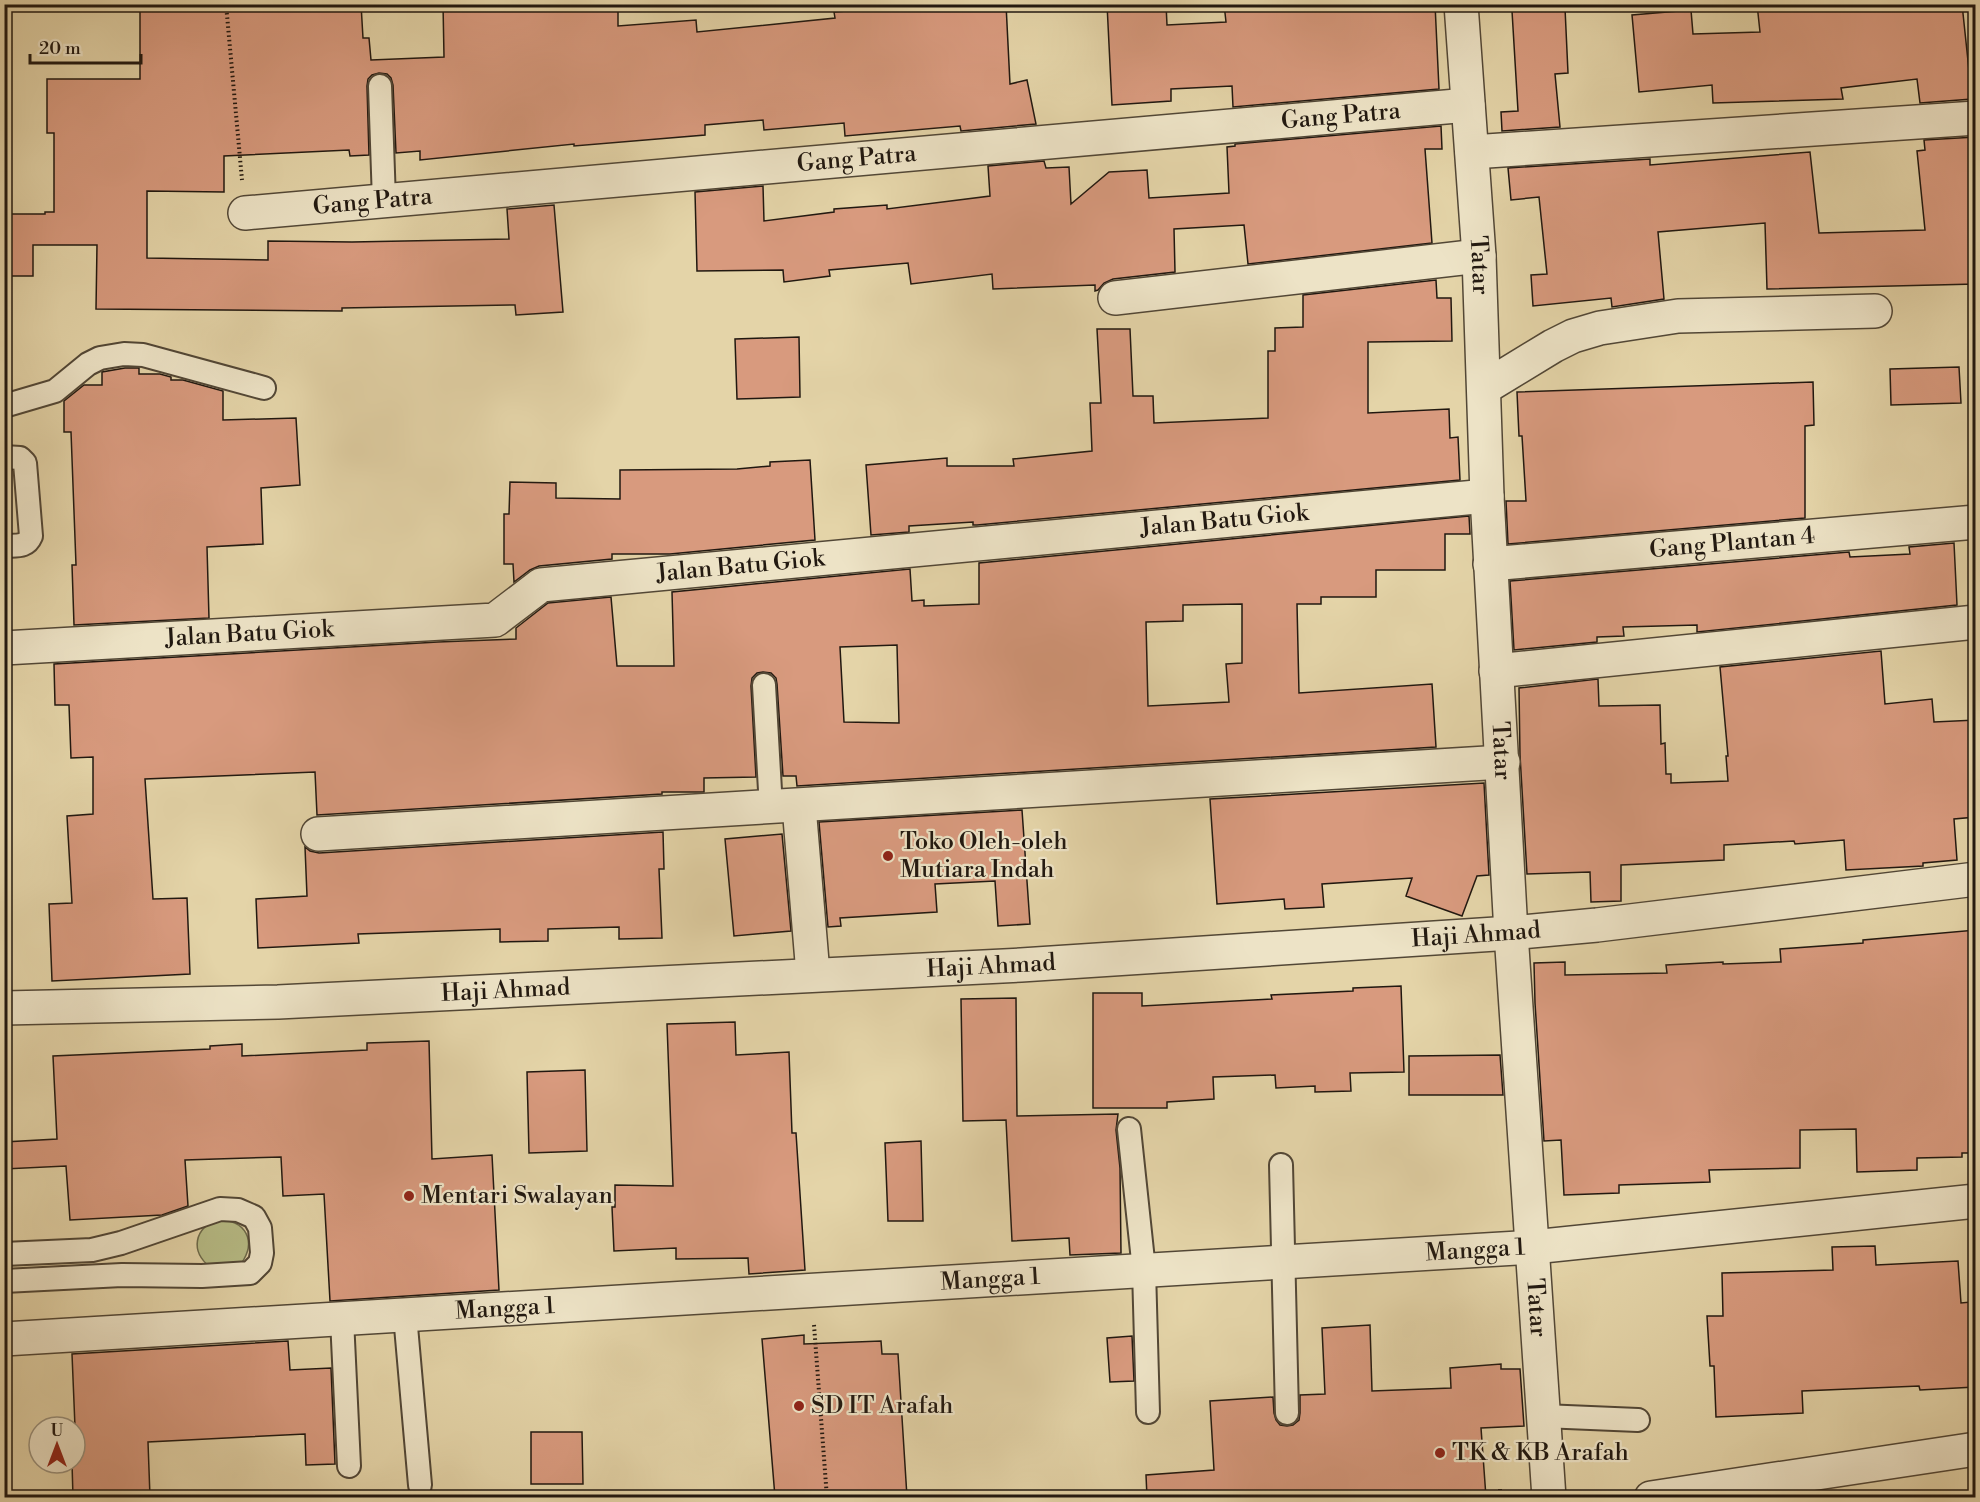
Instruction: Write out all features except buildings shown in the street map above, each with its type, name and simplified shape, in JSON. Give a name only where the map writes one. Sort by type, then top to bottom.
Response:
[{"type":"street","name":"Tatar","points":[[1461,4],[1479,256],[1490,564],[1511,933],[1549,1497]]},
{"type":"street","name":"Gang Patra","points":[[245,213],[1468,105]]},
{"type":"street","points":[[1472,152],[1976,118]]},
{"type":"street","points":[[1115,298],[1479,256]]},
{"type":"street","points":[[1484,388],[1553,346],[1573,336],[1600,328],[1678,316],[1875,310]]},
{"type":"street","name":"Jalan Batu Giok","points":[[4,648],[495,620],[541,585],[1487,496]]},
{"type":"street","name":"Gang Plantan 4","points":[[1490,564],[1976,522]]},
{"type":"street","points":[[1497,671],[1976,622]]},
{"type":"street","points":[[318,834],[1503,762]]},
{"type":"street","points":[[785,807],[813,975]]},
{"type":"street","name":"Haji Ahmad","points":[[4,1008],[278,1002],[1021,965],[1511,933],[1609,924],[1976,879]]},
{"type":"street","name":"Mangga 1","points":[[4,1339],[1533,1246],[1976,1201]]},
{"type":"street","points":[[1651,1497],[1976,1449]]},
{"type":"lane","points":[[380,86],[384,201]]},
{"type":"lane","points":[[4,406],[55,391],[88,364],[100,358],[123,354],[143,355],[264,388]]},
{"type":"lane","points":[[4,458],[20,459],[25,463],[31,536],[29,542],[23,545],[4,546]]},
{"type":"lane","points":[[764,685],[785,807]]},
{"type":"lane","points":[[1129,1129],[1144,1270],[1148,1412]]},
{"type":"lane","points":[[1281,1165],[1287,1413]]},
{"type":"lane","points":[[4,1254],[92,1250],[121,1244],[220,1209],[238,1210],[254,1217],[260,1228],[262,1253],[260,1263],[250,1274],[122,1275],[4,1281]]},
{"type":"lane","points":[[405,1315],[420,1485]]},
{"type":"lane","points":[[342,1319],[349,1466]]},
{"type":"lane","points":[[1543,1416],[1638,1420]]},
{"type":"path","points":[[226,4],[245,213]]},
{"type":"path","points":[[816,1291],[813,1319],[827,1497]]},
{"type":"path","points":[[1500,1489],[1500,1497]]},
{"type":"green space","points":[[218,1220],[236,1224],[246,1233],[248,1247],[241,1264],[210,1267],[199,1254],[197,1247],[200,1234],[204,1228]]},
{"type":"place","name":"Toko Oleh-oleh Mutiara Indah","points":[[888,856]]},
{"type":"place","name":"Mentari Swalayan","points":[[409,1196]]},
{"type":"place","name":"SD IT Arafah","points":[[799,1406]]},
{"type":"place","name":"TK & KB Arafah","points":[[1440,1453]]}]
